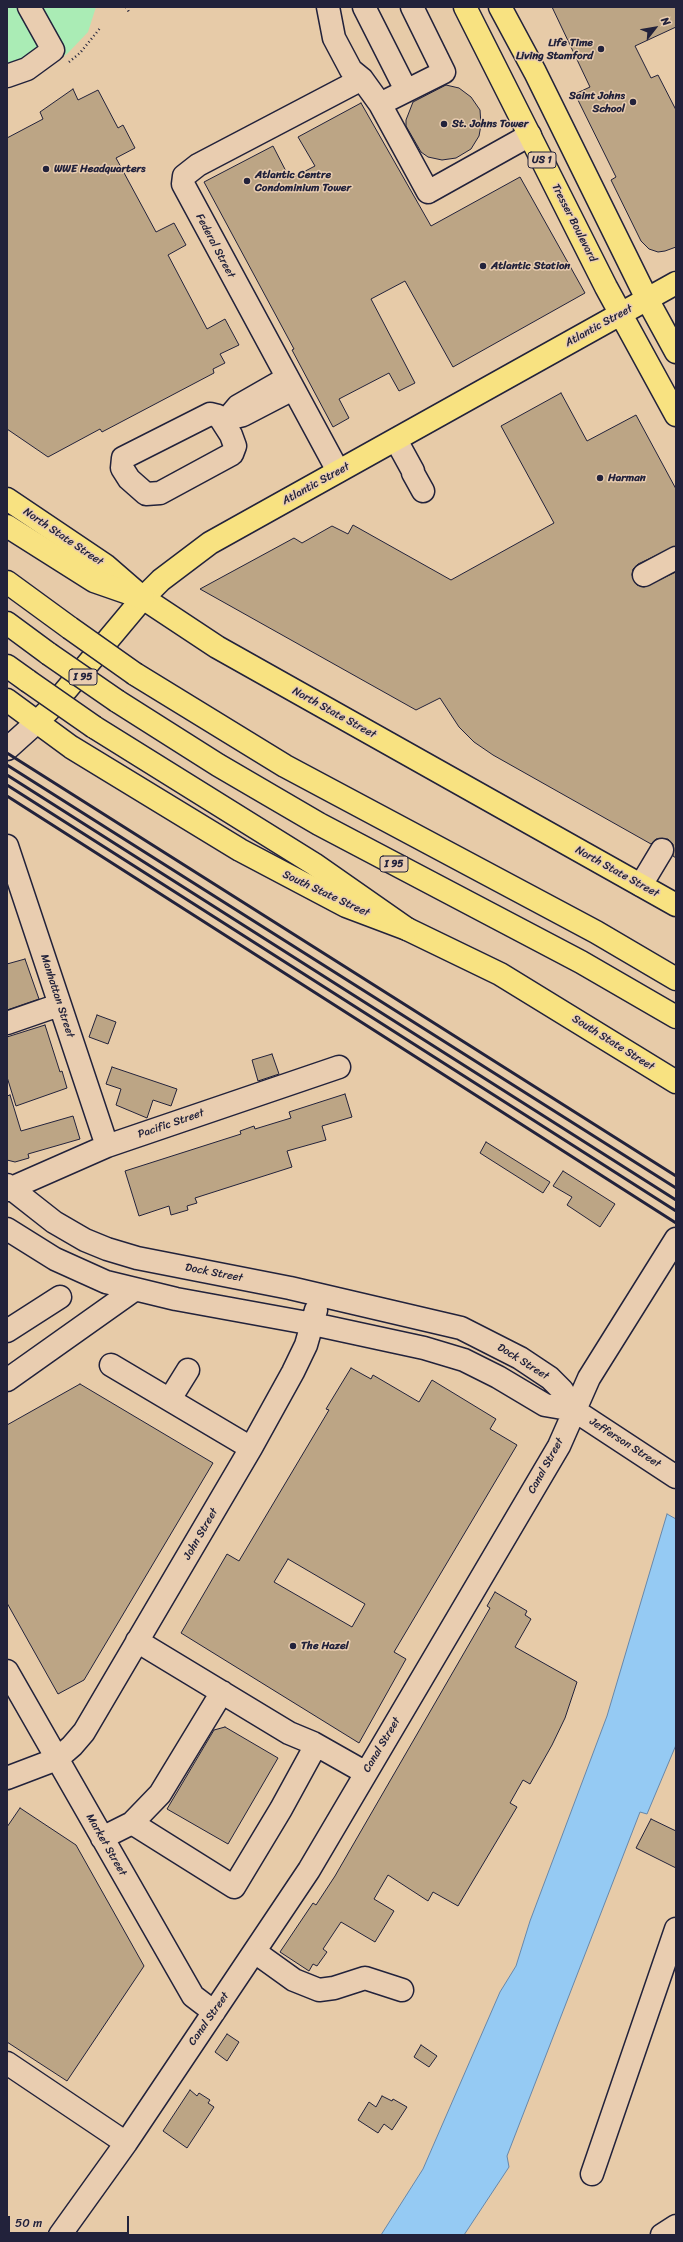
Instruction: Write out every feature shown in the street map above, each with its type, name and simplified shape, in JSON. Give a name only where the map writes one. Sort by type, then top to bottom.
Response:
[{"type":"main road","name":"Tresser Boulevard","points":[[464,7],[620,314],[676,415]]},
{"type":"main road","points":[[500,7],[535,72],[647,299],[676,352]]},
{"type":"main road","name":"Atlantic Street","points":[[37,722],[51,708],[143,598],[161,580],[210,543],[676,283]]},
{"type":"main road","name":"North State Street","points":[[7,499],[113,572],[143,598],[238,659],[676,905]]},
{"type":"main road","points":[[7,526],[94,581],[143,598]]},
{"type":"main road","points":[[7,582],[136,674],[285,766],[596,932],[676,978]]},
{"type":"main road","name":"I 95","points":[[7,623],[49,654],[118,701],[218,765],[319,824],[581,962],[676,1017]]},
{"type":"main road","points":[[7,666],[94,727],[314,864],[407,929]]},
{"type":"main road","name":"South State Street","points":[[7,700],[85,755],[246,854],[346,906],[407,929],[500,974],[676,1082]]},
{"type":"street","points":[[7,76],[27,69],[42,60],[54,50],[29,7]]},
{"type":"street","points":[[328,7],[334,38],[352,70],[362,79],[380,104],[428,192],[530,135]]},
{"type":"street","points":[[364,7],[406,90]]},
{"type":"street","points":[[380,104],[444,72],[412,7]]},
{"type":"street","name":"Federal Street","points":[[338,471],[187,194],[183,184],[184,176],[198,165],[362,79]]},
{"type":"street","points":[[225,420],[235,446],[232,454],[160,493],[146,494],[129,479],[122,468],[123,458],[210,414],[225,420],[243,416],[290,383]]},
{"type":"street","points":[[396,440],[417,479]]},
{"type":"street","points":[[644,575],[676,558]]},
{"type":"street","name":"Atlantic Street","points":[[7,750],[37,722]]},
{"type":"street","name":"Manhattan Street","points":[[7,846],[107,1146]]},
{"type":"street","points":[[641,885],[662,850]]},
{"type":"street","points":[[7,1023],[59,1005]]},
{"type":"street","name":"Pacific Street","points":[[8,1188],[107,1146],[339,1067]]},
{"type":"street","name":"Dock Street","points":[[8,1188],[60,1226],[85,1240],[107,1249],[137,1258],[320,1295],[441,1322],[477,1335],[520,1358],[550,1378],[562,1390],[574,1410]]},
{"type":"street","points":[[7,1229],[55,1259],[106,1282],[176,1299],[313,1324],[424,1348],[464,1360],[545,1405],[574,1410]]},
{"type":"street","name":"Canal Street","points":[[60,2235],[126,2143],[309,1870],[559,1446],[589,1378],[676,1239]]},
{"type":"street","points":[[7,1380],[134,1290]]},
{"type":"street","name":"John Street","points":[[57,1759],[72,1746],[84,1732],[251,1448],[294,1372],[313,1324],[320,1295]]},
{"type":"street","points":[[7,1331],[60,1297]]},
{"type":"street","points":[[111,1365],[251,1448]]},
{"type":"street","points":[[170,1400],[188,1370]]},
{"type":"street","name":"Jefferson Street","points":[[574,1410],[676,1477]]},
{"type":"street","points":[[137,1641],[289,1733],[316,1744],[366,1774]]},
{"type":"street","name":"Market Street","points":[[7,1671],[193,1996],[214,2012]]},
{"type":"street","points":[[102,1838],[132,1823],[160,1794],[222,1692]]},
{"type":"street","points":[[132,1823],[234,1887],[281,1809],[316,1744]]},
{"type":"street","points":[[7,1778],[57,1759]]},
{"type":"street","points":[[592,2174],[676,1929]]},
{"type":"street","points":[[255,1952],[294,1980],[319,1990],[334,1988],[365,1978],[402,1990]]},
{"type":"street","points":[[7,2064],[126,2143]]},
{"type":"street","points":[[662,2235],[676,2226]]},
{"type":"path","points":[[126,7],[129,12]]},
{"type":"green space","points":[[7,7],[96,7],[88,32],[68,53],[33,79],[7,88]]},
{"type":"water","points":[[667,1514],[676,1519],[676,1745],[647,1814],[640,1812],[507,2156],[509,2167],[464,2235],[381,2235],[423,2169],[500,1992],[516,1966],[530,1921],[607,1716]]},
{"type":"building","points":[[552,7],[676,7],[676,27],[635,46],[651,78],[658,75],[676,110],[676,247],[658,252],[649,249],[641,241],[611,180],[616,177],[575,94],[590,87]]},
{"type":"building","name":"St. Johns Tower","points":[[446,85],[459,88],[471,97],[480,110],[481,125],[479,136],[471,149],[456,158],[442,160],[428,157],[421,152],[406,126],[406,120],[413,102]]},
{"type":"building","points":[[73,89],[78,100],[98,90],[118,128],[123,125],[135,148],[116,158],[156,232],[174,223],[186,245],[168,255],[207,329],[225,319],[239,345],[220,354],[225,363],[213,369],[214,373],[102,432],[100,429],[48,457],[7,429],[7,138],[43,119],[40,112]]},
{"type":"building","points":[[361,103],[431,226],[520,177],[585,293],[453,367],[405,281],[371,299],[415,383],[399,391],[389,373],[339,399],[349,418],[333,427],[292,350],[294,349],[204,182],[273,146],[290,179],[315,166],[298,137]]},
{"type":"building","points":[[561,393],[587,441],[636,415],[676,489],[676,546],[638,564],[633,569],[632,575],[637,585],[644,587],[676,572],[676,858],[673,856],[673,844],[668,839],[656,839],[651,844],[493,755],[474,742],[459,727],[440,698],[416,710],[200,589],[294,538],[302,543],[332,526],[348,534],[353,525],[451,580],[554,523],[501,426]]},
{"type":"building","points":[[25,959],[39,999],[7,1010],[7,964]]},
{"type":"building","points":[[97,1015],[116,1022],[108,1044],[89,1037]]},
{"type":"building","points":[[45,1025],[60,1072],[62,1071],[67,1088],[16,1106],[7,1077],[7,1037]]},
{"type":"building","points":[[272,1054],[279,1074],[258,1081],[252,1060]]},
{"type":"building","points":[[112,1067],[177,1089],[171,1106],[153,1100],[147,1118],[116,1105],[121,1089],[106,1084]]},
{"type":"building","points":[[345,1094],[352,1117],[322,1126],[326,1140],[287,1151],[292,1167],[195,1198],[197,1203],[187,1206],[188,1210],[171,1215],[169,1206],[139,1216],[125,1171],[241,1134],[240,1131],[254,1126],[255,1129],[291,1118],[289,1112]]},
{"type":"building","points":[[10,1095],[21,1131],[73,1116],[80,1139],[28,1154],[29,1158],[15,1162],[7,1160],[7,1096]]},
{"type":"building","points":[[486,1142],[550,1182],[543,1193],[480,1153]]},
{"type":"building","points":[[563,1171],[615,1204],[600,1227],[567,1205],[572,1197],[553,1186]]},
{"type":"building","points":[[351,1368],[371,1379],[373,1375],[419,1402],[432,1380],[496,1419],[490,1429],[517,1445],[394,1652],[406,1659],[359,1743],[181,1633],[227,1554],[239,1561],[329,1410],[326,1409]],"holes":[[[288,1559],[365,1604],[352,1627],[274,1582]]]},
{"type":"building","points":[[80,1384],[213,1463],[84,1680],[58,1694],[7,1603],[7,1425]]},
{"type":"building","points":[[495,1592],[527,1611],[525,1615],[531,1619],[515,1647],[577,1682],[565,1718],[552,1745],[530,1784],[523,1780],[510,1803],[517,1807],[458,1906],[433,1892],[428,1901],[388,1875],[374,1899],[394,1911],[375,1942],[341,1922],[323,1949],[327,1952],[317,1966],[313,1964],[309,1971],[280,1952],[313,1903],[316,1905],[335,1876],[490,1608],[487,1606]]},
{"type":"building","points":[[225,1727],[278,1758],[228,1844],[167,1809],[214,1730]]},
{"type":"building","points":[[20,1808],[76,1845],[144,1966],[67,2081],[7,2042],[7,1827]]},
{"type":"building","points":[[651,1819],[676,1831],[676,1868],[636,1848]]},
{"type":"building","points":[[227,2034],[239,2042],[227,2061],[215,2052]]},
{"type":"building","points":[[421,2045],[437,2056],[429,2067],[414,2057]]},
{"type":"building","points":[[190,2090],[197,2096],[199,2093],[210,2100],[208,2103],[214,2107],[187,2148],[163,2131]]},
{"type":"building","points":[[382,2096],[392,2101],[393,2099],[407,2107],[392,2130],[384,2124],[378,2133],[358,2120],[369,2102],[376,2107]]},
{"type":"railway","points":[[7,753],[676,1176]]},
{"type":"railway","points":[[7,765],[676,1188]]},
{"type":"railway","points":[[7,775],[676,1200]]},
{"type":"railway","points":[[7,785],[676,1211]]},
{"type":"railway","points":[[7,796],[676,1223]]},
{"type":"place","name":"Life Time Living Stamford","points":[[601,49]]},
{"type":"place","name":"Saint Johns School","points":[[633,102]]},
{"type":"place","name":"St. Johns Tower","points":[[444,124]]},
{"type":"place","name":"WWE Headquarters","points":[[46,169]]},
{"type":"place","name":"Atlantic Centre Condominium Tower","points":[[247,181]]},
{"type":"place","name":"Atlantic Station","points":[[483,266]]},
{"type":"place","name":"Harman","points":[[600,478]]},
{"type":"place","name":"The Hazel","points":[[293,1646]]}]
